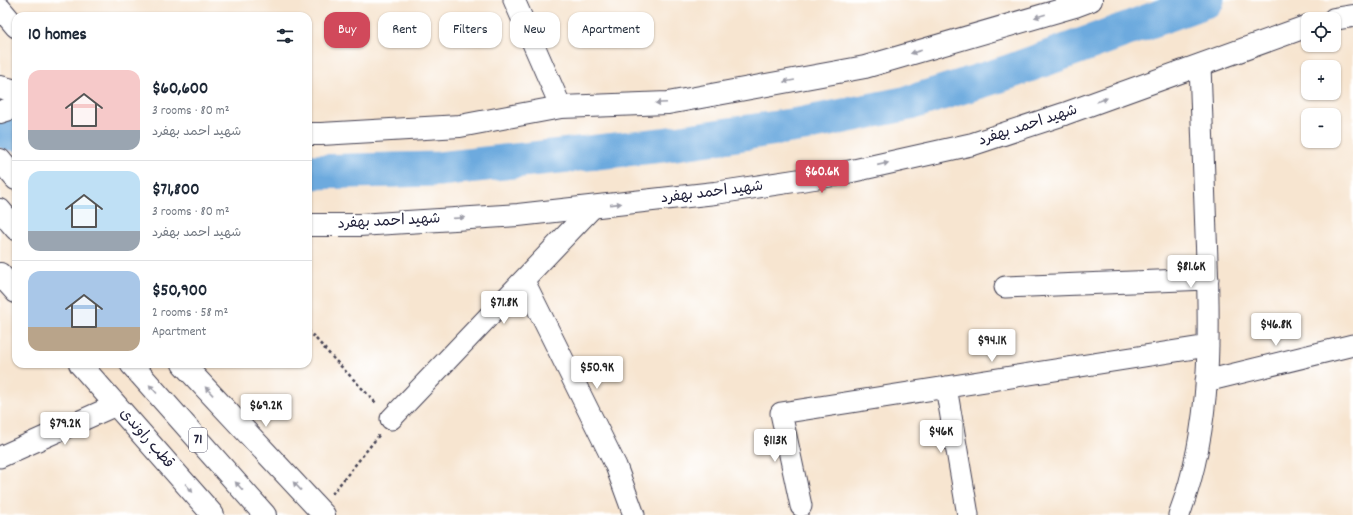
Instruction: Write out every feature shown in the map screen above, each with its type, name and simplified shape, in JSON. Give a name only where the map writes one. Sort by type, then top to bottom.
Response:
[{"type":"main road","points":[[312,134],[460,126],[560,106],[668,102],[865,67],[1075,6],[1091,0]]},
{"type":"main road","points":[[1341,18],[1353,16]]},
{"type":"main road","name":"شهید احمد بهفرد","points":[[312,224],[360,225],[518,215],[715,194],[834,175],[973,144],[1064,114],[1301,29]]},
{"type":"main road","points":[[0,88],[12,90]]},
{"type":"main road","points":[[0,112],[12,108]]},
{"type":"main road","points":[[0,150],[12,160]]},
{"type":"main road","points":[[0,160],[12,174]]},
{"type":"main road","points":[[0,210],[12,224]]},
{"type":"main road","points":[[0,274],[12,288]]},
{"type":"main road","name":"قطب راوندی","points":[[84,368],[213,515]]},
{"type":"main road","name":"71","points":[[135,368],[265,515]]},
{"type":"main road","points":[[187,368],[322,513]]},
{"type":"street","points":[[514,0],[560,106]]},
{"type":"street","points":[[0,8],[12,22]]},
{"type":"street","points":[[1179,515],[1189,489],[1202,428],[1208,346],[1208,279],[1200,65]]},
{"type":"street","points":[[391,420],[593,207]]},
{"type":"street","points":[[1005,287],[1208,279]]},
{"type":"street","points":[[524,281],[616,466],[634,515]]},
{"type":"street","points":[[1206,381],[1353,345]]},
{"type":"street","points":[[801,506],[781,413],[1208,346]]},
{"type":"street","points":[[946,387],[968,515]]},
{"type":"street","points":[[0,457],[116,405]]},
{"type":"path","points":[[312,334],[391,420],[322,513]]},
{"type":"waterway","points":[[312,172],[439,169],[662,145],[804,124],[909,103],[1009,72],[1207,0]]}]
